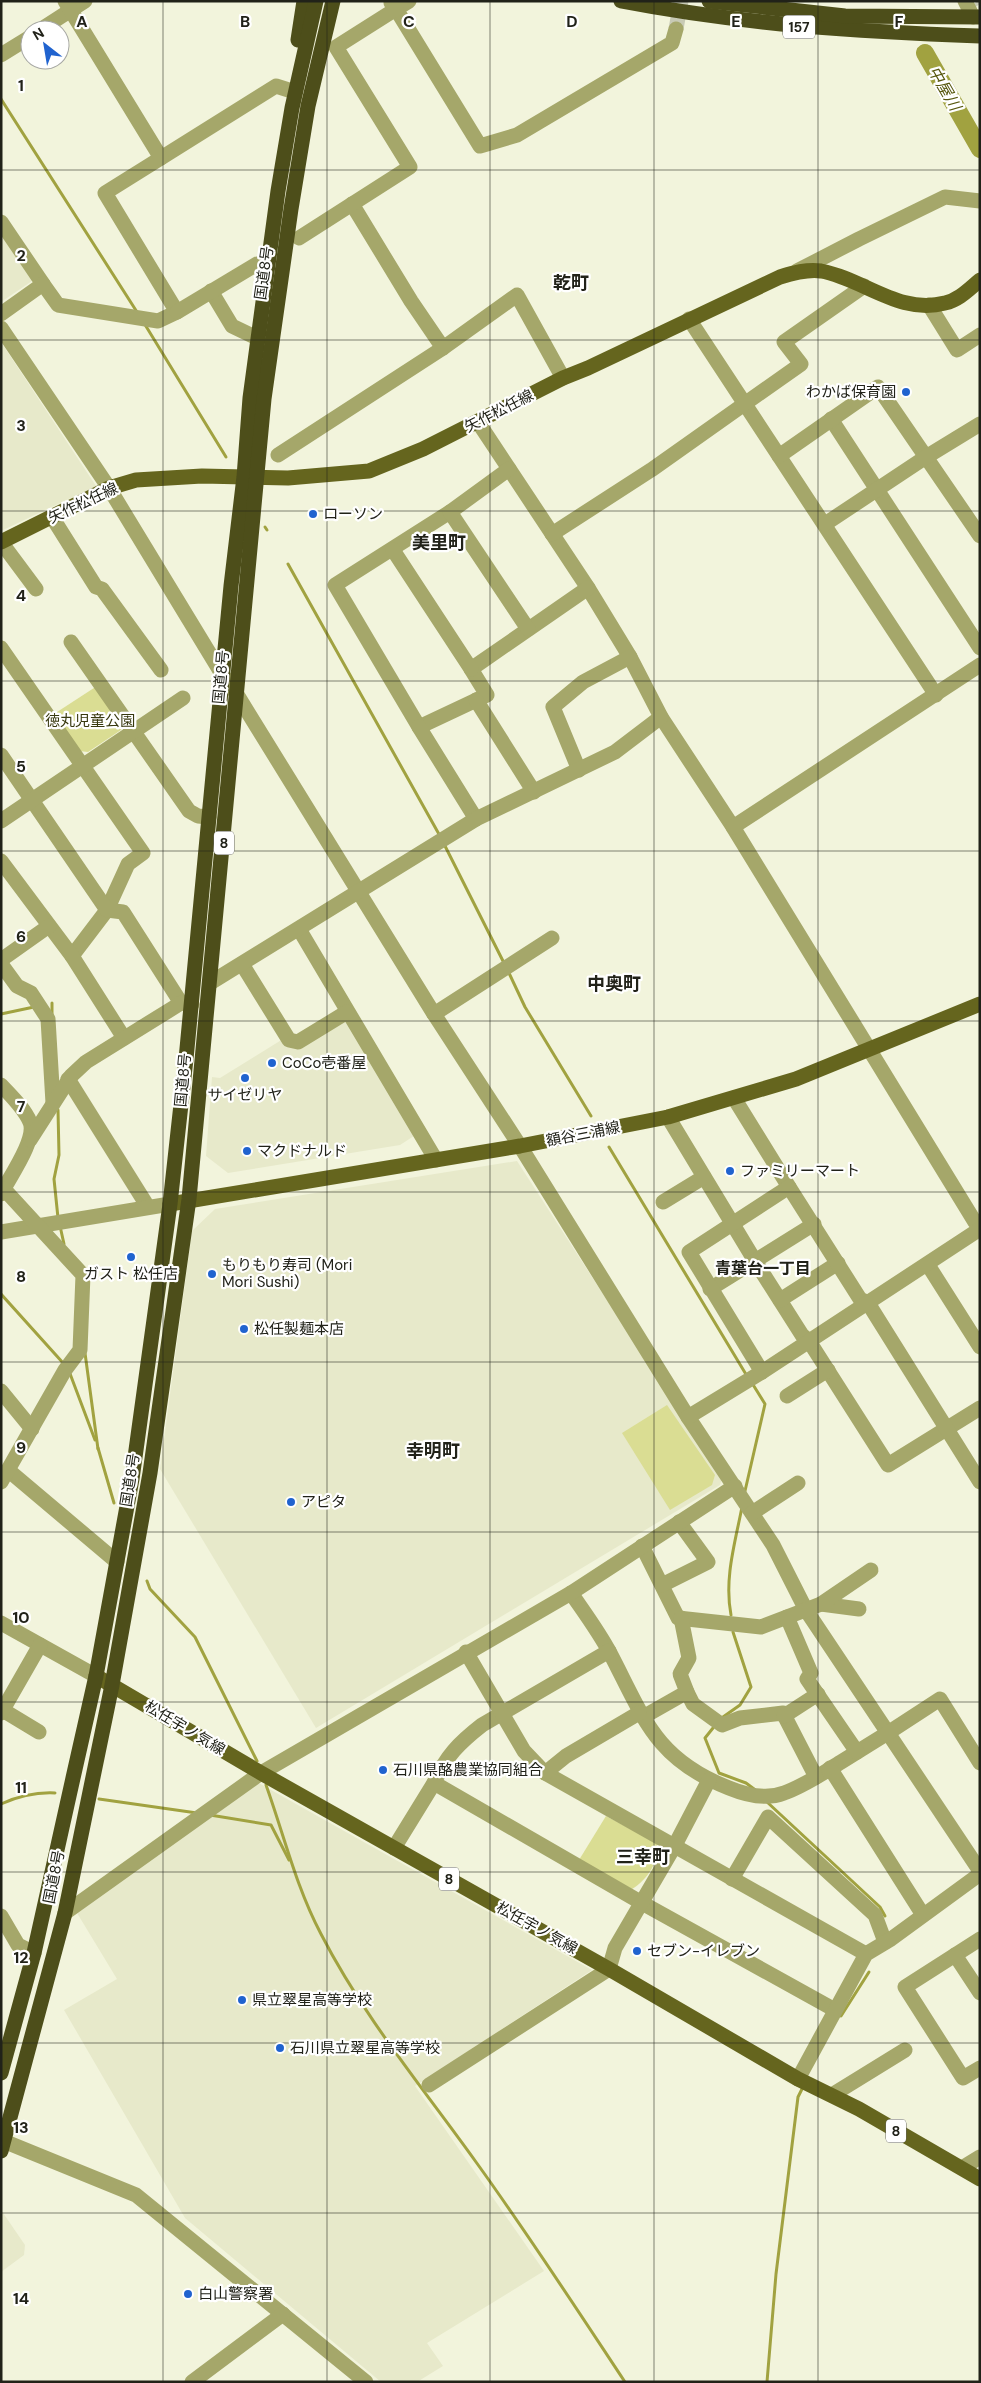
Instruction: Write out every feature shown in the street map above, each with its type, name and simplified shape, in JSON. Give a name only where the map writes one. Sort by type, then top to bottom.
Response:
[{"type":"highway","points":[[296,88],[295,60],[304,1]]},
{"type":"highway","name":"国道8号","points":[[2,2144],[65,1913],[112,1685],[150,1473],[189,1199],[210,983],[236,693],[251,477],[250,398],[273,220],[296,88],[316,1]]},
{"type":"highway","name":"国道8号","points":[[1,2073],[34,1953],[96,1676],[132,1479],[170,1204],[187,1004],[209,817],[222,674],[308,106],[333,1]]},
{"type":"highway","name":"157","points":[[621,1],[678,12],[779,25],[860,32],[980,36]]},
{"type":"highway","name":"157","points":[[709,1],[845,16],[976,17]]},
{"type":"main road","name":"矢作松任線","points":[[2,539],[52,517],[109,488],[136,480],[288,478],[369,472],[478,422],[563,378],[797,271],[820,270],[905,304],[918,306],[946,303],[963,295],[980,280]]},
{"type":"main road","name":"額谷三浦線","points":[[170,1204],[189,1199],[520,1146],[668,1117],[796,1080],[980,1004]]},
{"type":"main road","name":"松任宇ノ気線","points":[[96,1676],[261,1773],[609,1969],[804,2082],[832,2095],[980,2178]]},
{"type":"street","points":[[52,20],[68,6],[85,1]]},
{"type":"street","points":[[965,1],[976,17]]},
{"type":"street","points":[[299,238],[410,167],[336,47],[398,4],[480,146],[517,135],[672,43],[676,29]]},
{"type":"street","points":[[68,6],[161,158]]},
{"type":"street","points":[[1,55],[20,43]]},
{"type":"street","points":[[177,312],[105,194],[276,86],[296,88]]},
{"type":"street","points":[[797,271],[859,238],[945,197],[980,201]]},
{"type":"street","points":[[352,204],[442,348]]},
{"type":"street","points":[[284,256],[330,224],[335,215]]},
{"type":"street","points":[[1,222],[58,305],[158,321],[177,312],[258,264]]},
{"type":"street","points":[[1,314],[43,284]]},
{"type":"street","points":[[552,534],[651,470],[801,364],[784,342],[864,286]]},
{"type":"street","points":[[211,292],[232,326],[257,338]]},
{"type":"street","points":[[278,455],[442,348],[517,295],[563,378]]},
{"type":"street","points":[[929,305],[956,350],[980,335]]},
{"type":"street","points":[[689,319],[936,694]]},
{"type":"street","points":[[1,328],[109,488],[222,674],[236,693],[434,1014],[520,1146],[688,1417],[773,1545],[806,1610],[980,1872],[923,1915],[866,1954],[835,2010],[804,2082]]},
{"type":"street","points":[[779,456],[878,387],[980,536]]},
{"type":"street","points":[[831,419],[980,648]]},
{"type":"street","points":[[478,422],[588,588],[630,657],[661,717],[733,827],[872,1050],[975,1222],[980,1224]]},
{"type":"street","points":[[825,524],[926,457],[980,424]]},
{"type":"street","points":[[476,819],[335,585],[450,512],[509,470]]},
{"type":"street","points":[[450,512],[528,629]]},
{"type":"street","points":[[52,517],[96,587],[102,588],[161,670]]},
{"type":"street","points":[[2,539],[36,589]]},
{"type":"street","points":[[392,550],[487,695],[419,727]]},
{"type":"street","points":[[471,669],[588,588]]},
{"type":"street","points":[[71,642],[189,811],[198,816],[209,817]]},
{"type":"street","points":[[2,650],[143,854],[128,864],[107,910],[72,956]]},
{"type":"street","points":[[579,770],[553,707],[583,682],[630,657]]},
{"type":"street","points":[[733,827],[980,665]]},
{"type":"street","points":[[1,821],[183,698]]},
{"type":"street","points":[[476,700],[534,792]]},
{"type":"street","points":[[210,983],[359,893],[476,819],[615,752],[661,717]]},
{"type":"street","points":[[1,755],[107,910],[122,912],[187,1004],[124,1038],[86,1062],[68,1079],[30,1140],[3,1192],[37,1224],[83,1275],[80,1350],[68,1366],[5,1476],[117,1562]]},
{"type":"street","points":[[1,861],[72,956],[124,1038]]},
{"type":"street","points":[[1,960],[49,926]]},
{"type":"street","points":[[299,929],[347,1012],[428,1143],[436,1160]]},
{"type":"street","points":[[434,1014],[552,938]]},
{"type":"street","points":[[1,964],[17,986],[31,993],[48,1019],[53,1104]]},
{"type":"street","points":[[242,964],[289,1040],[298,1042],[347,1012]]},
{"type":"street","points":[[68,1079],[148,1207]]},
{"type":"street","points":[[1,1085],[24,1110],[32,1125],[30,1140]]},
{"type":"street","points":[[734,1098],[860,1299],[868,1303],[980,1482]]},
{"type":"street","points":[[668,1117],[755,1261],[802,1335],[809,1341],[828,1370],[888,1465],[980,1408]]},
{"type":"street","points":[[663,1202],[704,1178]]},
{"type":"street","points":[[755,1376],[689,1252],[789,1187]]},
{"type":"street","points":[[1,1232],[37,1224],[170,1204]]},
{"type":"street","points":[[710,1289],[814,1224]]},
{"type":"street","points":[[688,1417],[928,1265],[980,1229]]},
{"type":"street","points":[[780,1300],[838,1262]]},
{"type":"street","points":[[928,1265],[980,1347]]},
{"type":"street","points":[[787,1396],[828,1370]]},
{"type":"street","points":[[1,1391],[32,1429]]},
{"type":"street","points":[[65,1913],[261,1773],[571,1592],[679,1522],[743,1499],[798,1483]]},
{"type":"street","points":[[662,1586],[711,1566],[679,1522]]},
{"type":"street","points":[[642,1546],[678,1618],[761,1627],[821,1604],[871,1570]]},
{"type":"street","points":[[571,1592],[609,1651],[652,1733],[671,1754],[709,1780],[746,1795],[758,1797],[782,1794],[816,1777],[889,1733],[940,1699],[980,1763]]},
{"type":"street","points":[[821,1604],[859,1609]]},
{"type":"street","points":[[788,1617],[811,1673],[807,1679],[857,1752]]},
{"type":"street","points":[[681,1618],[689,1658],[680,1674],[694,1704],[722,1725],[740,1718],[783,1713],[816,1777]]},
{"type":"street","points":[[1,1623],[96,1676]]},
{"type":"street","points":[[39,1732],[2,1711],[40,1645]]},
{"type":"street","points":[[394,1848],[434,1783],[444,1761],[463,1740],[482,1725],[609,1651]]},
{"type":"street","points":[[466,1652],[524,1751],[545,1773],[866,1954]]},
{"type":"street","points":[[545,1773],[566,1756],[687,1692]]},
{"type":"street","points":[[784,1716],[818,1694]]},
{"type":"street","points":[[830,1768],[923,1915]]},
{"type":"street","points":[[429,2085],[609,1969],[615,1948],[674,1847],[709,1780]]},
{"type":"street","points":[[434,1783],[642,1903],[835,2010]]},
{"type":"street","points":[[732,1879],[768,1817],[876,1915],[885,1942]]},
{"type":"street","points":[[1,1916],[18,1945],[34,1953]]},
{"type":"street","points":[[980,1939],[905,1987],[963,2078],[980,2068]]},
{"type":"street","points":[[955,1955],[980,1993]]},
{"type":"street","points":[[832,2095],[905,2050]]},
{"type":"street","points":[[2,2144],[136,2195],[366,2382]]},
{"type":"street","points":[[962,2168],[980,2157]]},
{"type":"street","points":[[192,2382],[283,2314]]},
{"type":"shaded area","points":[[1,229],[35,279],[1,302]]},
{"type":"shaded area","points":[[1,342],[96,486],[1,531]]},
{"type":"shaded area","points":[[338,1021],[349,1022],[417,1134],[400,1145],[228,1173],[206,1156],[212,1077],[220,1078],[283,1039]]},
{"type":"shaded area","points":[[517,1161],[722,1478],[720,1485],[316,1728],[160,1469],[192,1231],[215,1209]]},
{"type":"shaded area","name":"石川県立翠星高等学校","points":[[255,1781],[592,1970],[415,2086],[544,2271],[427,2343],[443,2366],[417,2382],[381,2382],[185,2218],[64,2010],[117,1979],[77,1913]]},
{"type":"shaded area","points":[[1,2210],[25,2245],[24,2255],[1,2272]]},
{"type":"green space","name":"徳丸児童公園","points":[[97,686],[123,724],[121,730],[88,752],[79,751],[54,714]]},
{"type":"green space","points":[[667,1405],[715,1475],[712,1485],[670,1510],[622,1433]]},
{"type":"green space","points":[[606,1816],[657,1843],[656,1857],[651,1869],[643,1881],[632,1889],[579,1860]]},
{"type":"waterway","name":"中屋川","points":[[925,53],[980,149]]},
{"type":"waterway","points":[[1,99],[137,312]]},
{"type":"waterway","points":[[144,323],[226,457]]},
{"type":"waterway","points":[[288,564],[440,836]]},
{"type":"waterway","points":[[444,844],[504,963]]},
{"type":"waterway","points":[[508,971],[525,1007],[591,1116]]},
{"type":"waterway","points":[[52,1003],[52,1015]]},
{"type":"waterway","points":[[1,1014],[34,1007]]},
{"type":"waterway","points":[[58,1110],[59,1155],[54,1179],[58,1218]]},
{"type":"waterway","points":[[609,1147],[747,1376]]},
{"type":"waterway","points":[[60,1226],[64,1244]]},
{"type":"waterway","points":[[1,1294],[64,1364]]},
{"type":"waterway","points":[[85,1353],[98,1449]]},
{"type":"waterway","points":[[69,1371],[95,1440]]},
{"type":"waterway","points":[[745,1491],[765,1404],[752,1383]]},
{"type":"waterway","points":[[98,1448],[114,1503]]},
{"type":"waterway","points":[[731,1615],[729,1602],[730,1574],[742,1507]]},
{"type":"waterway","points":[[147,1581],[150,1589],[195,1637],[257,1761]]},
{"type":"waterway","points":[[723,1717],[740,1705],[751,1687],[733,1632]]},
{"type":"waterway","points":[[713,1728],[705,1738],[719,1773],[746,1783],[754,1789]]},
{"type":"waterway","points":[[266,1785],[304,1898],[321,1934],[355,1994],[514,2216],[625,2382]]},
{"type":"waterway","points":[[1,1804],[27,1795],[55,1793]]},
{"type":"waterway","points":[[99,1799],[197,1813]]},
{"type":"waterway","points":[[767,1802],[880,1907],[885,1916]]},
{"type":"waterway","points":[[210,1815],[271,1825],[289,1860]]},
{"type":"waterway","points":[[841,2016],[869,1972]]},
{"type":"waterway","points":[[767,2382],[776,2274],[798,2097],[804,2085]]},
{"type":"tunnel","points":[[676,29],[681,1]]},
{"type":"place","name":"わかば保育園","points":[[906,392]]},
{"type":"place","name":"ローソン","points":[[313,514]]},
{"type":"place","name":"CoCo壱番屋","points":[[272,1063]]},
{"type":"place","name":"サイゼリヤ","points":[[245,1078]]},
{"type":"place","name":"マクドナルド","points":[[247,1151]]},
{"type":"place","name":"ファミリーマート","points":[[730,1171]]},
{"type":"place","name":"ガスト 松任店","points":[[131,1257]]},
{"type":"place","name":"もりもり寿司 (Mori Mori Sushi)","points":[[212,1274]]},
{"type":"place","name":"松任製麺本店","points":[[244,1329]]},
{"type":"place","name":"アピタ","points":[[291,1502]]},
{"type":"place","name":"石川県酪農業協同組合","points":[[383,1770]]},
{"type":"place","name":"セブン-イレブン","points":[[637,1951]]},
{"type":"place","name":"県立翠星高等学校","points":[[242,2000]]},
{"type":"place","name":"石川県立翠星高等学校","points":[[280,2048]]},
{"type":"place","name":"白山警察署","points":[[188,2294]]},
{"type":"district","name":"乾町","points":[[571,283]]},
{"type":"district","name":"美里町","points":[[439,543]]},
{"type":"district","name":"中奥町","points":[[614,984]]},
{"type":"district","name":"青葉台一丁目","points":[[763,1268]]},
{"type":"district","name":"幸明町","points":[[433,1451]]},
{"type":"district","name":"三幸町","points":[[643,1857]]}]
